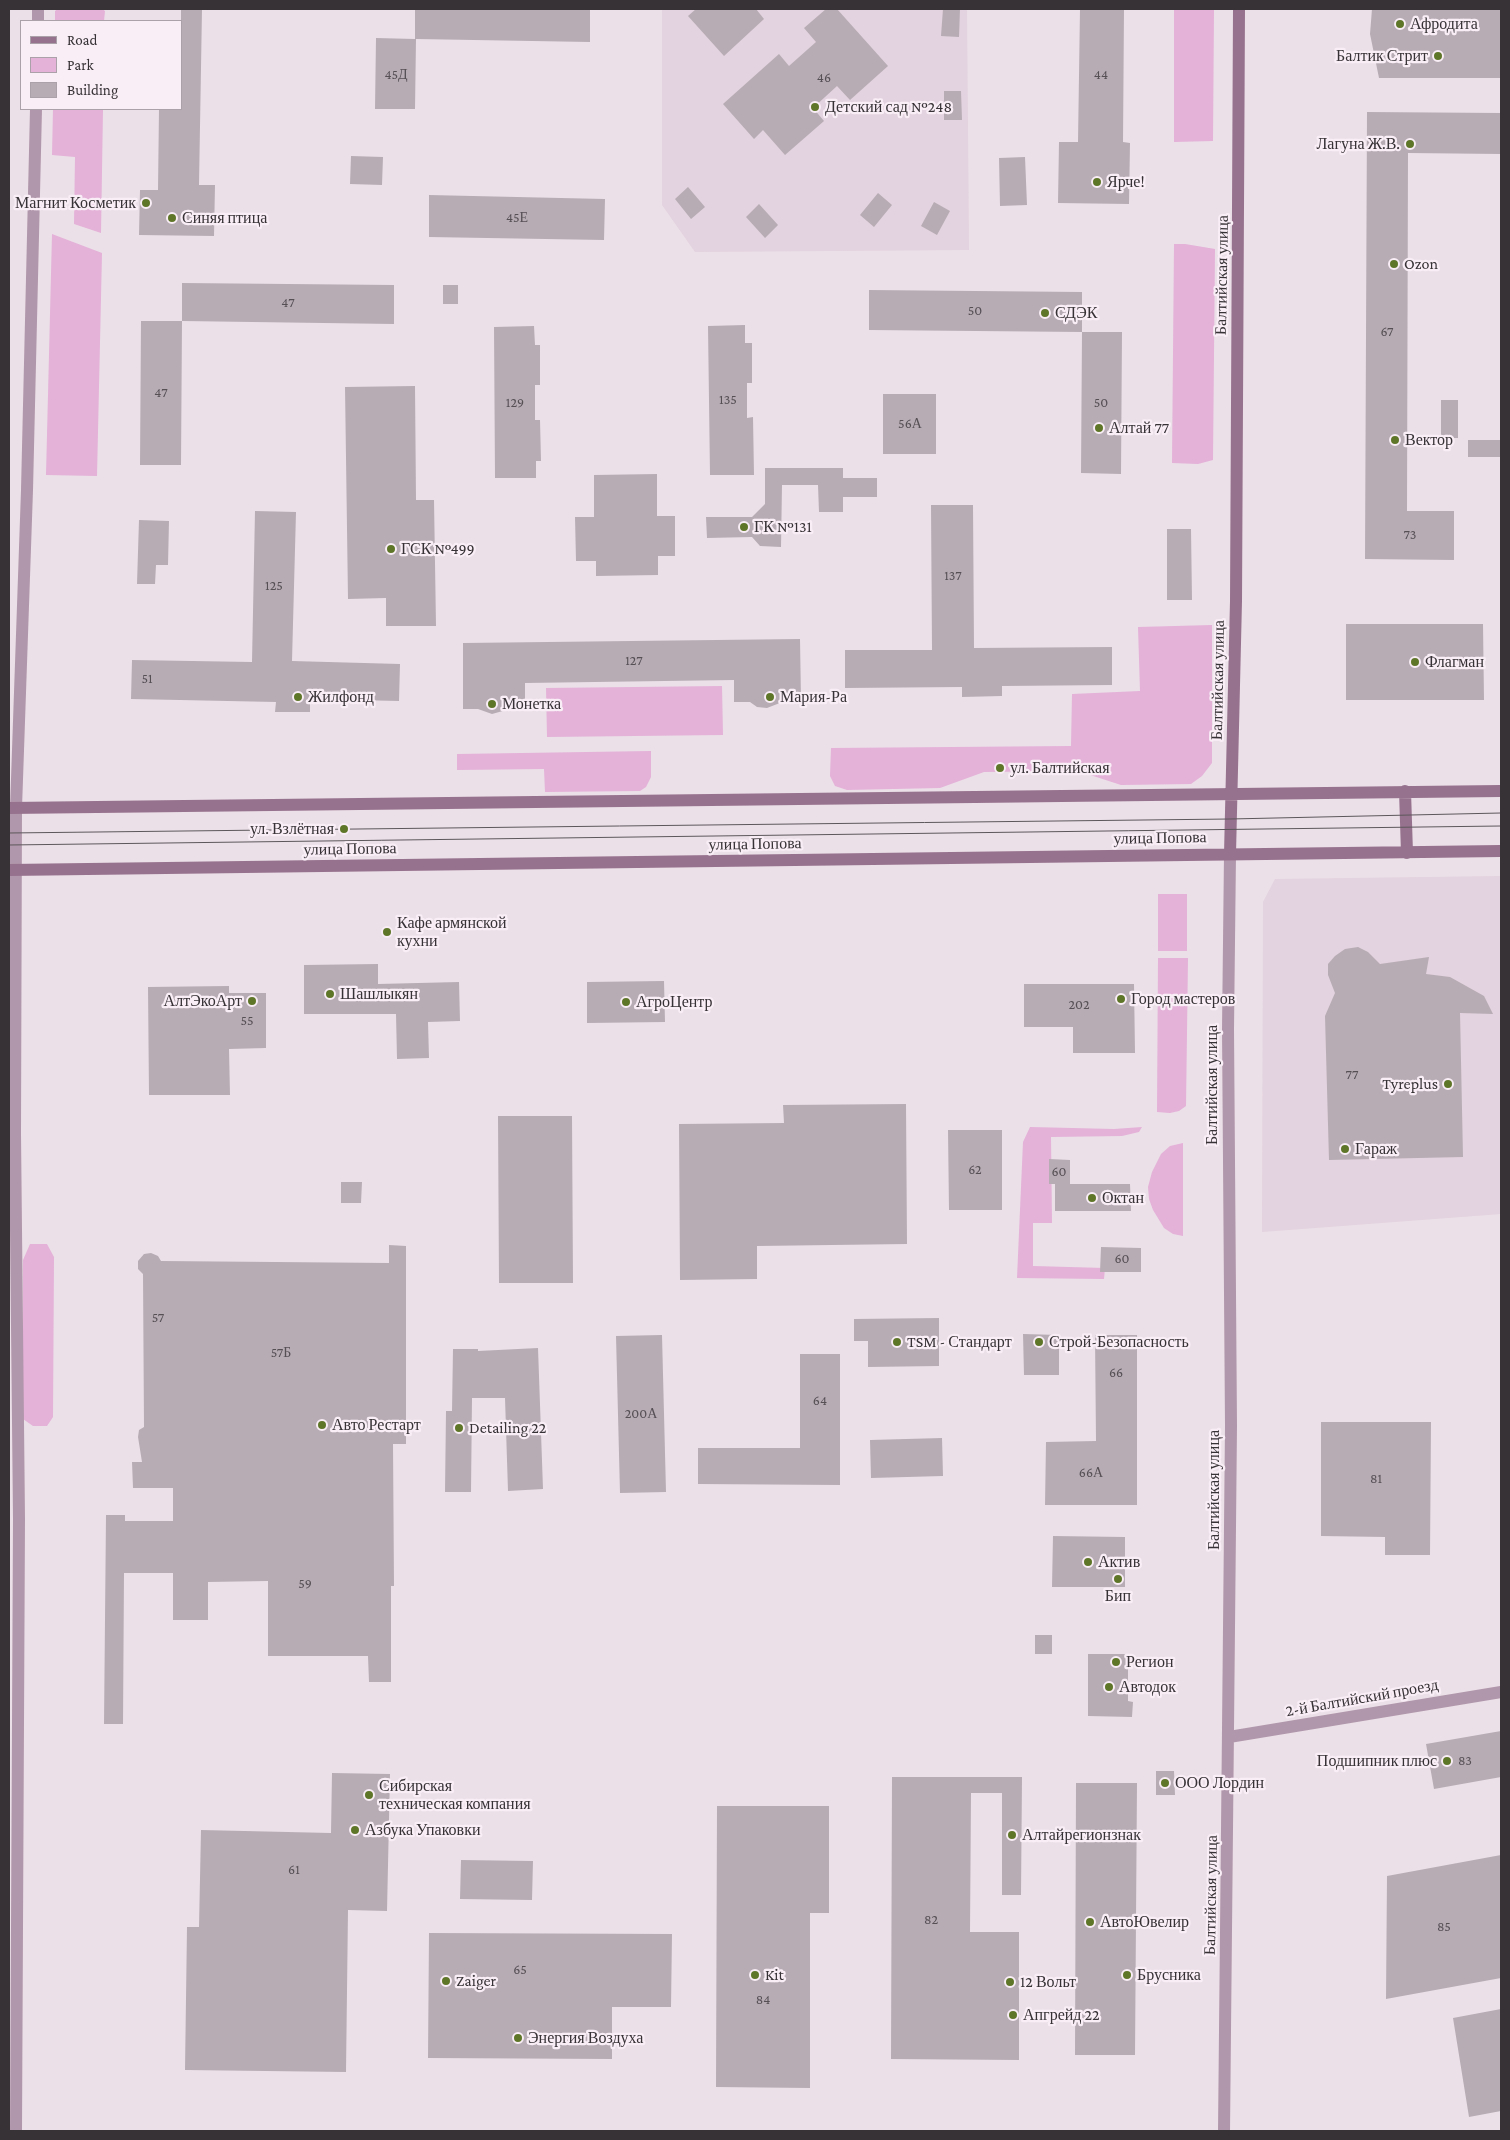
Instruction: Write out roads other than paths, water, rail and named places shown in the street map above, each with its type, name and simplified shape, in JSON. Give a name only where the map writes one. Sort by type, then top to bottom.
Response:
[{"type":"main road","name":"Балтийская улица","points":[[1230,854],[1239,233],[1239,9]]},
{"type":"main road","points":[[12,808],[1501,791]]},
{"type":"main road","points":[[1405,792],[1407,852]]},
{"type":"main road","name":"улица Попова","points":[[12,870],[1501,851]]},
{"type":"street","points":[[16,2131],[19,1519],[12,808],[27,490],[36,110]]},
{"type":"street","name":"Балтийская улица","points":[[1224,2131],[1231,1426],[1228,1029],[1230,854]]},
{"type":"street","name":"2-й Балтийский проезд","points":[[1229,1737],[1501,1692]]},
{"type":"tram line","points":[[9,833],[1230,819],[1501,813]]},
{"type":"tram line","points":[[9,845],[1501,826]]},
{"type":"place","name":"Афродита","points":[[1400,24]]},
{"type":"place","name":"Балтик Стрит","points":[[1438,56]]},
{"type":"place","name":"Детский сад №248","points":[[815,107]]},
{"type":"place","name":"Лагуна Ж.В.","points":[[1410,144]]},
{"type":"place","name":"Ярче!","points":[[1097,182]]},
{"type":"place","name":"Магнит Косметик","points":[[146,203]]},
{"type":"place","name":"Синяя птица","points":[[172,218]]},
{"type":"place","name":"Ozon","points":[[1394,264]]},
{"type":"place","name":"СДЭК","points":[[1045,313]]},
{"type":"place","name":"Алтай 77","points":[[1099,428]]},
{"type":"place","name":"Вектор","points":[[1395,440]]},
{"type":"place","name":"ГК №131","points":[[744,527]]},
{"type":"place","name":"ГСК №499","points":[[391,549]]},
{"type":"place","name":"Флагман","points":[[1415,662]]},
{"type":"place","name":"Жилфонд","points":[[298,697]]},
{"type":"place","name":"Мария-Ра","points":[[770,697]]},
{"type":"place","name":"Монетка","points":[[492,704]]},
{"type":"place","name":"ул. Балтийская","points":[[1000,768]]},
{"type":"place","name":"ул. Взлётная","points":[[344,829]]},
{"type":"place","name":"Кафе армянской кухни","points":[[387,932]]},
{"type":"place","name":"Шашлыкян","points":[[330,994]]},
{"type":"place","name":"Город мастеров","points":[[1121,999]]},
{"type":"place","name":"АлтЭкоАрт","points":[[252,1001]]},
{"type":"place","name":"АгроЦентр","points":[[626,1002]]},
{"type":"place","name":"Tyreplus","points":[[1448,1084]]},
{"type":"place","name":"Гараж","points":[[1345,1149]]},
{"type":"place","name":"Октан","points":[[1092,1198]]},
{"type":"place","name":"TSM - Стандарт","points":[[897,1342]]},
{"type":"place","name":"Строй-Безопасность","points":[[1039,1342]]},
{"type":"place","name":"Авто Рестарт","points":[[322,1425]]},
{"type":"place","name":"Detailing 22","points":[[459,1428]]},
{"type":"place","name":"Актив","points":[[1088,1562]]},
{"type":"place","name":"Бип","points":[[1118,1579]]},
{"type":"place","name":"Регион","points":[[1116,1662]]},
{"type":"place","name":"Автодок","points":[[1109,1687]]},
{"type":"place","name":"Подшипник плюс","points":[[1447,1761]]},
{"type":"place","name":"ООО Лордин","points":[[1165,1783]]},
{"type":"place","name":"Сибирская техническая компания","points":[[369,1795]]},
{"type":"place","name":"Азбука Упаковки","points":[[355,1830]]},
{"type":"place","name":"Алтайрегионзнак","points":[[1012,1835]]},
{"type":"place","name":"АвтоЮвелир","points":[[1090,1922]]},
{"type":"place","name":"Kit","points":[[755,1975]]},
{"type":"place","name":"Брусника","points":[[1127,1975]]},
{"type":"place","name":"Zaiger","points":[[446,1981]]},
{"type":"place","name":"12 Вольт","points":[[1010,1982]]},
{"type":"place","name":"Апгрейд 22","points":[[1013,2015]]},
{"type":"place","name":"Энергия Воздуха","points":[[518,2038]]}]
